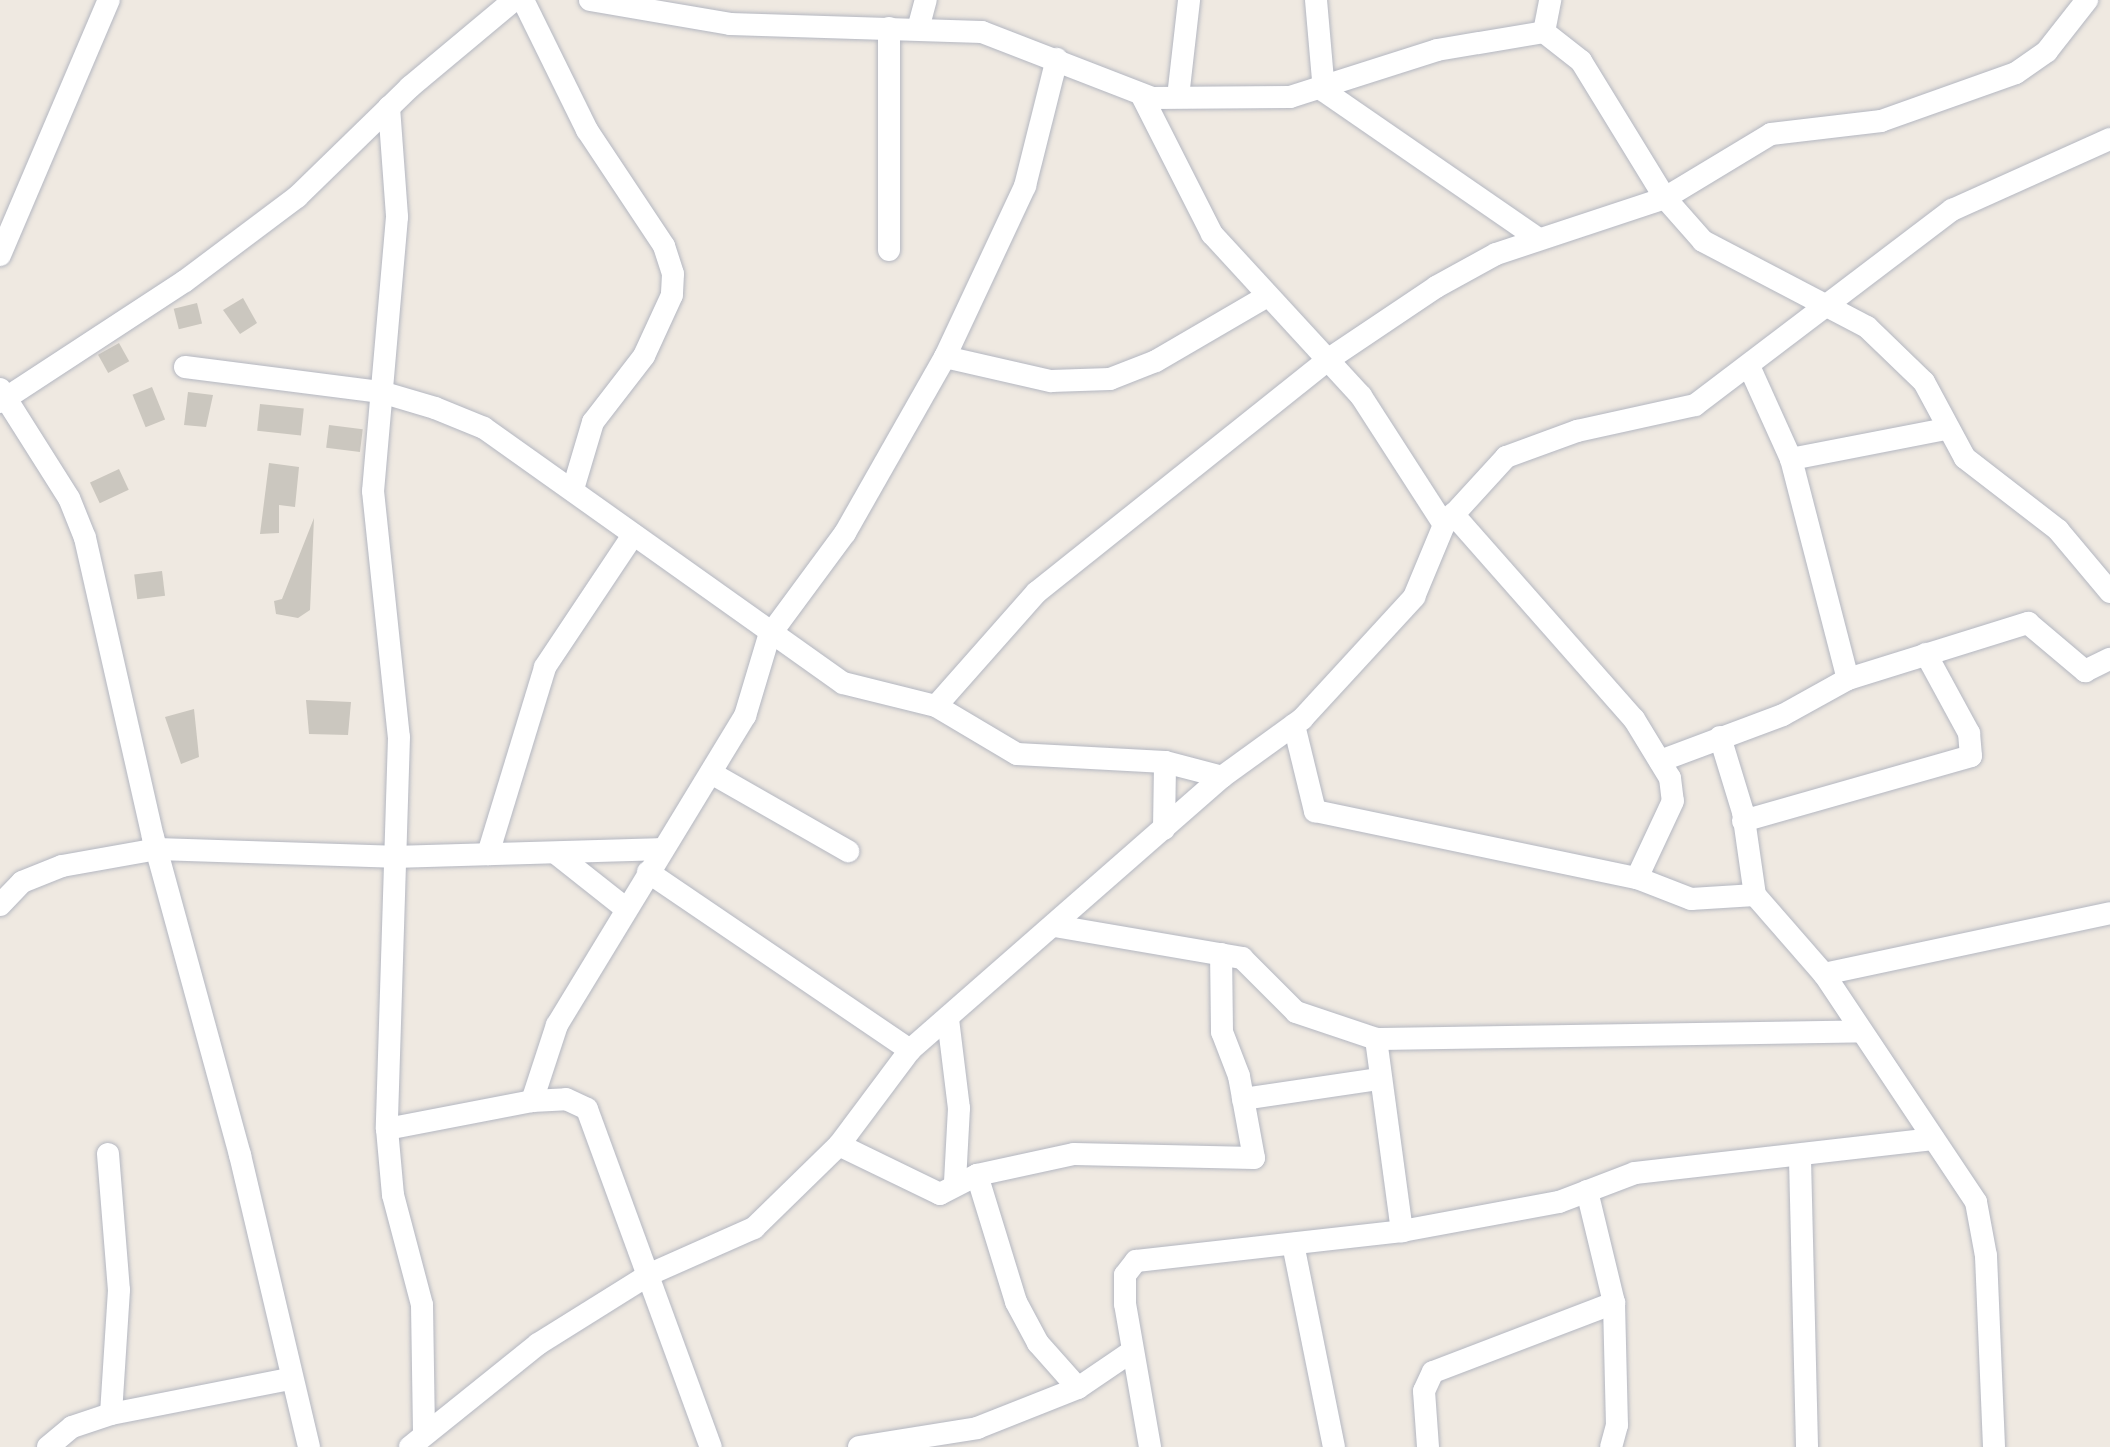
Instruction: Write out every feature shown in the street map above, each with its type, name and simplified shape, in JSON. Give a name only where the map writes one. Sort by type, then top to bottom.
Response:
[{"type":"street","points":[[0,255],[109,0]]},
{"type":"street","points":[[309,1447],[289,1379],[240,1155],[157,849],[85,538],[3,396],[297,197],[389,107],[514,0]]},
{"type":"street","points":[[523,0],[587,130],[664,246],[673,274],[672,295],[644,356],[593,422],[573,489]]},
{"type":"street","points":[[590,0],[730,24],[918,29],[1010,38],[1142,96],[1324,91],[1437,50],[1544,32],[1581,61],[1665,198],[1703,241],[1831,306],[1910,366],[1945,429],[1990,481],[2058,530],[2110,592]]},
{"type":"street","points":[[918,29],[926,0]]},
{"type":"street","points":[[1178,97],[1189,0]]},
{"type":"street","points":[[1316,0],[1324,91]]},
{"type":"street","points":[[1544,32],[1550,0]]},
{"type":"street","points":[[936,706],[1037,592],[1326,361],[1436,287],[1537,238],[1665,198],[1771,134],[1881,121],[2016,73],[2047,51],[2087,0]]},
{"type":"street","points":[[889,28],[889,250]]},
{"type":"street","points":[[532,1101],[557,1025],[625,908],[745,716],[769,636],[845,533],[945,357],[1025,186],[1057,59]]},
{"type":"street","points":[[1324,91],[1537,238]]},
{"type":"street","points":[[1142,96],[1212,234],[1264,298],[1385,427],[1448,519],[1634,719],[1660,761],[1673,801],[1637,878]]},
{"type":"street","points":[[389,107],[397,217],[373,491],[399,737],[387,1129],[393,1195],[422,1305],[417,1441]]},
{"type":"street","points":[[417,1441],[538,1344],[650,1274],[754,1228],[839,1145],[910,1050],[1222,777],[1294,725],[1414,597],[1448,519],[1524,446],[1695,405],[1831,306],[1952,210],[2110,139]]},
{"type":"street","points":[[945,357],[1051,381],[1110,379],[1156,361],[1264,298]]},
{"type":"street","points":[[1749,366],[1791,459],[1848,679]]},
{"type":"street","points":[[185,367],[381,392],[484,428],[573,489],[769,636],[843,683],[936,706],[1017,754],[1165,762],[1222,777]]},
{"type":"street","points":[[1791,459],[1945,429]]},
{"type":"street","points":[[488,854],[545,667],[633,535]]},
{"type":"street","points":[[1660,761],[1783,715],[1848,679],[2028,623],[2085,671],[2110,659]]},
{"type":"street","points":[[1743,821],[1971,756],[1969,733],[1926,654]]},
{"type":"street","points":[[1294,725],[1315,811],[1637,878],[1691,899],[1755,895]]},
{"type":"street","points":[[1720,737],[1743,821],[1755,895],[1824,974],[1933,1139],[1964,1178],[1982,1226],[1994,1447]]},
{"type":"street","points":[[1164,829],[1165,762]]},
{"type":"street","points":[[711,773],[848,851]]},
{"type":"street","points":[[0,905],[22,882],[62,866],[157,849],[393,857],[558,855],[663,849]]},
{"type":"street","points":[[558,855],[625,908]]},
{"type":"street","points":[[648,872],[910,1050]]},
{"type":"street","points":[[1824,974],[2110,913]]},
{"type":"street","points":[[1055,926],[1221,954],[1253,966],[1296,1012],[1376,1039],[1859,1031]]},
{"type":"street","points":[[839,1145],[932,1194],[977,1175],[1074,1154],[1248,1160],[1255,1150],[1222,1032],[1221,954]]},
{"type":"street","points":[[948,1019],[959,1108],[955,1183]]},
{"type":"street","points":[[1376,1039],[1402,1231]]},
{"type":"street","points":[[1243,1099],[1379,1079]]},
{"type":"street","points":[[387,1129],[532,1101],[578,1102],[597,1123],[711,1447]]},
{"type":"street","points":[[1150,1447],[1131,1352],[1129,1265],[1402,1231],[1587,1191],[1635,1173],[1800,1159],[1933,1139]]},
{"type":"street","points":[[108,1154],[119,1290],[111,1414]]},
{"type":"street","points":[[1800,1159],[1807,1447]]},
{"type":"street","points":[[977,1175],[1016,1302],[1038,1343],[1078,1388]]},
{"type":"street","points":[[1587,1191],[1614,1303],[1617,1425],[1611,1447]]},
{"type":"street","points":[[1293,1244],[1334,1447]]},
{"type":"street","points":[[1428,1447],[1424,1391],[1433,1372],[1614,1303]]},
{"type":"street","points":[[859,1447],[979,1438],[1078,1388],[1131,1352]]},
{"type":"street","points":[[48,1447],[72,1427],[111,1414],[289,1379]]},
{"type":"building","points":[[243,298],[257,323],[240,334],[223,310]]},
{"type":"building","points":[[197,303],[202,323],[179,329],[174,309]]},
{"type":"building","points":[[119,343],[129,361],[108,373],[98,355]]},
{"type":"building","points":[[152,387],[165,419],[146,427],[133,395]]},
{"type":"building","points":[[188,392],[213,395],[206,427],[184,425]]},
{"type":"building","points":[[260,404],[304,409],[301,435],[257,431]]},
{"type":"building","points":[[329,425],[363,429],[360,452],[326,448]]},
{"type":"building","points":[[269,463],[299,467],[295,507],[279,505],[279,533],[260,534]]},
{"type":"building","points":[[119,469],[129,490],[100,503],[90,483]]},
{"type":"building","points":[[314,518],[310,610],[298,618],[276,614],[274,601],[282,599]]},
{"type":"building","points":[[162,571],[165,596],[137,599],[134,574]]},
{"type":"building","points":[[306,700],[351,702],[348,735],[309,734]]},
{"type":"building","points":[[194,709],[199,757],[181,764],[165,717]]}]
